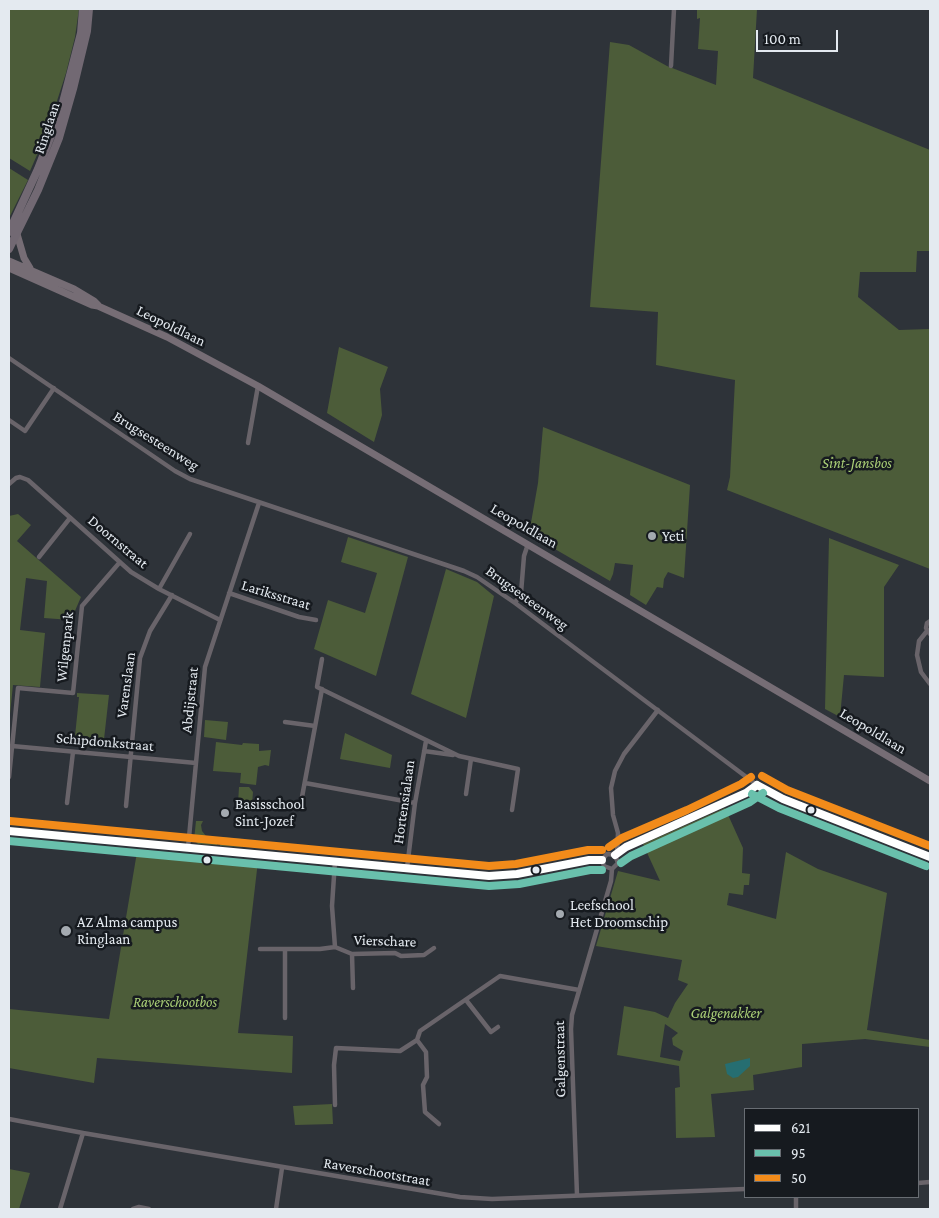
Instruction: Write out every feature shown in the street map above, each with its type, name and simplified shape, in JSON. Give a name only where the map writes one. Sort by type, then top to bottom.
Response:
[{"type":"highway","name":"Ringlaan","points":[[9,249],[20,210],[64,101],[81,32],[84,9]]},
{"type":"highway","name":"Ringlaan","points":[[13,233],[38,190],[59,138],[85,41],[90,9]]},
{"type":"main road","points":[[9,223],[15,212],[20,210]]},
{"type":"main road","points":[[13,233],[26,264],[32,271]]},
{"type":"main road","name":"Leopoldlaan","points":[[9,261],[74,288],[94,301],[98,306]]},
{"type":"main road","name":"Leopoldlaan","points":[[9,268],[167,337],[258,386],[930,781]]},
{"type":"street","points":[[671,66],[674,9]]},
{"type":"street","name":"Brugsesteenweg","points":[[9,358],[176,471],[199,482],[477,577],[515,603],[757,785],[783,799],[930,857]]},
{"type":"street","points":[[248,443],[258,386]]},
{"type":"street","points":[[9,420],[25,431],[54,388]]},
{"type":"street","name":"Doornstraat","points":[[9,484],[20,477],[28,480],[131,572],[159,589],[220,620]]},
{"type":"street","name":"Abdijstraat","points":[[188,848],[205,667],[259,503]]},
{"type":"street","points":[[39,557],[70,518]]},
{"type":"street","points":[[159,589],[190,534]]},
{"type":"street","points":[[515,603],[520,593],[524,556],[528,544]]},
{"type":"street","name":"Wilgenpark","points":[[12,746],[18,688],[74,693],[82,606],[120,562]]},
{"type":"street","name":"Lariksstraat","points":[[229,593],[300,617],[316,620]]},
{"type":"street","name":"Varenslaan","points":[[126,806],[140,658],[150,631],[172,595]]},
{"type":"street","points":[[930,621],[926,626],[929,633],[919,641],[917,655],[921,672],[930,684]]},
{"type":"street","points":[[322,659],[317,687],[459,756]]},
{"type":"street","points":[[302,796],[322,689]]},
{"type":"street","points":[[602,860],[604,866],[612,869],[618,863],[616,854],[618,837],[613,815],[611,788],[615,771],[624,754],[658,710]]},
{"type":"street","points":[[285,722],[315,726]]},
{"type":"street","name":"Hortensialaan","points":[[407,868],[415,803],[426,741]]},
{"type":"street","points":[[9,777],[12,746]]},
{"type":"street","name":"Schipdonkstraat","points":[[12,746],[196,763]]},
{"type":"street","points":[[424,751],[459,756],[518,769],[512,810]]},
{"type":"street","points":[[67,803],[73,752]]},
{"type":"street","points":[[466,794],[471,759]]},
{"type":"street","points":[[305,784],[415,803]]},
{"type":"street","points":[[602,860],[607,854],[616,854],[732,800],[757,785]]},
{"type":"street","points":[[9,830],[490,876],[517,874],[589,860],[602,860]]},
{"type":"street","points":[[260,949],[320,949],[335,947],[332,906],[335,861]]},
{"type":"street","name":"Galgenstraat","points":[[577,1195],[572,1015],[611,881],[612,869]]},
{"type":"street","name":"Vierschare","points":[[335,947],[352,954],[395,953],[401,956],[424,955],[434,948]]},
{"type":"street","points":[[285,949],[285,1018]]},
{"type":"street","points":[[352,954],[353,988]]},
{"type":"street","points":[[335,1104],[336,1048],[400,1052],[417,1040],[420,1031],[500,976],[579,990]]},
{"type":"street","points":[[466,1000],[491,1032],[498,1027]]},
{"type":"street","points":[[417,1040],[426,1052],[427,1077],[423,1085],[425,1112],[439,1124]]},
{"type":"street","name":"Raverschootstraat","points":[[9,1118],[282,1168],[460,1197],[492,1199],[744,1189]]},
{"type":"street","points":[[60,1209],[83,1133]]},
{"type":"street","points":[[276,1209],[282,1168]]},
{"type":"street","points":[[133,1209],[139,1207],[148,1209]]},
{"type":"green space","points":[[9,9],[79,9],[75,37],[66,73],[47,132],[30,171],[9,158]]},
{"type":"green space","name":"Sint-Jansbos","points":[[697,9],[757,9],[753,78],[930,150],[930,251],[917,251],[916,272],[860,272],[858,297],[899,330],[930,329],[930,569],[727,490],[730,477],[735,380],[656,365],[658,312],[590,307],[610,42],[629,45],[667,66],[716,85],[718,51],[698,49],[700,18],[697,19]]},
{"type":"green space","points":[[9,168],[28,180],[9,218]]},
{"type":"green space","points":[[339,347],[388,367],[380,389],[382,415],[374,442],[327,413]]},
{"type":"green space","points":[[543,427],[690,485],[684,578],[668,572],[664,579],[663,588],[657,587],[646,605],[630,595],[633,565],[615,563],[610,581],[529,534],[538,483]]},
{"type":"green space","points":[[18,514],[31,525],[17,541],[81,597],[71,620],[44,618],[47,581],[26,578],[20,630],[45,633],[40,687],[13,685],[10,714],[9,516]]},
{"type":"green space","points":[[348,537],[408,557],[376,676],[314,649],[328,600],[365,613],[377,573],[341,562]]},
{"type":"green space","points":[[829,538],[899,565],[884,587],[884,677],[844,675],[840,717],[825,709]]},
{"type":"green space","points":[[446,569],[477,582],[494,596],[466,718],[411,694]]},
{"type":"green space","points":[[77,693],[109,695],[103,748],[74,746],[79,697],[77,697]]},
{"type":"green space","points":[[205,720],[228,722],[226,740],[204,737]]},
{"type":"green space","points":[[345,733],[392,755],[390,768],[340,759]]},
{"type":"green space","points":[[216,742],[242,745],[243,743],[259,744],[259,751],[271,750],[269,766],[258,767],[256,785],[240,783],[241,773],[213,771]]},
{"type":"green space","points":[[239,787],[249,787],[253,792],[252,805],[238,804]]},
{"type":"green space","name":"Galgenakker","points":[[725,808],[743,848],[742,873],[750,874],[749,885],[744,885],[743,895],[729,893],[727,905],[776,919],[786,852],[818,869],[887,893],[867,1030],[930,1040],[930,1047],[865,1039],[802,1044],[802,1067],[753,1075],[754,1090],[711,1094],[715,1137],[676,1138],[675,1088],[680,1087],[679,1066],[617,1055],[624,1006],[655,1012],[668,1018],[675,1003],[688,984],[678,980],[682,960],[596,946],[618,871],[660,881],[643,844]],"holes":[[[665,1024],[678,1033],[672,1038],[673,1045],[683,1051],[680,1061],[660,1057]]]},
{"type":"green space","points":[[196,821],[203,821],[201,825],[202,831],[206,836],[217,839],[217,845],[198,844],[194,840]]},
{"type":"green space","points":[[221,837],[242,839],[242,847],[220,846]]},
{"type":"green space","name":"Raverschootbos","points":[[137,852],[258,861],[238,1033],[293,1036],[292,1073],[97,1058],[94,1083],[9,1068],[9,1009],[109,1019]]},
{"type":"green space","points":[[332,1104],[333,1124],[295,1125],[293,1106]]},
{"type":"green space","points":[[9,1169],[30,1173],[19,1209],[9,1209]]},
{"type":"water","points":[[750,1058],[750,1066],[738,1077],[733,1078],[727,1074],[725,1064]]},
{"type":"transit line","name":"50","points":[[762,776],[787,790],[930,846]]},
{"type":"transit line","name":"50","points":[[609,847],[622,838],[687,810],[741,784],[751,777]]},
{"type":"transit line","name":"621","points":[[757,785],[783,799],[930,857]]},
{"type":"transit line","name":"621","points":[[615,855],[626,847],[746,793],[757,785]]},
{"type":"transit line","name":"95","points":[[621,863],[631,856],[750,802],[763,793]]},
{"type":"transit line","name":"95","points":[[752,794],[779,808],[926,866]]},
{"type":"transit line","name":"50","points":[[10,821],[489,866],[516,864],[588,850],[602,850]]},
{"type":"transit line","name":"621","points":[[9,831],[489,876],[517,874],[589,860],[602,860]]},
{"type":"transit line","name":"95","points":[[9,841],[489,886],[519,884],[590,870],[602,870]]},
{"type":"place","name":"Yeti","points":[[652,536]]},
{"type":"place","name":"Basisschool Sint-Jozef","points":[[225,813]]},
{"type":"place","name":"Leefschool Het Droomschip","points":[[560,914]]},
{"type":"place","name":"AZ Alma campus Ringlaan","points":[[66,931]]}]
